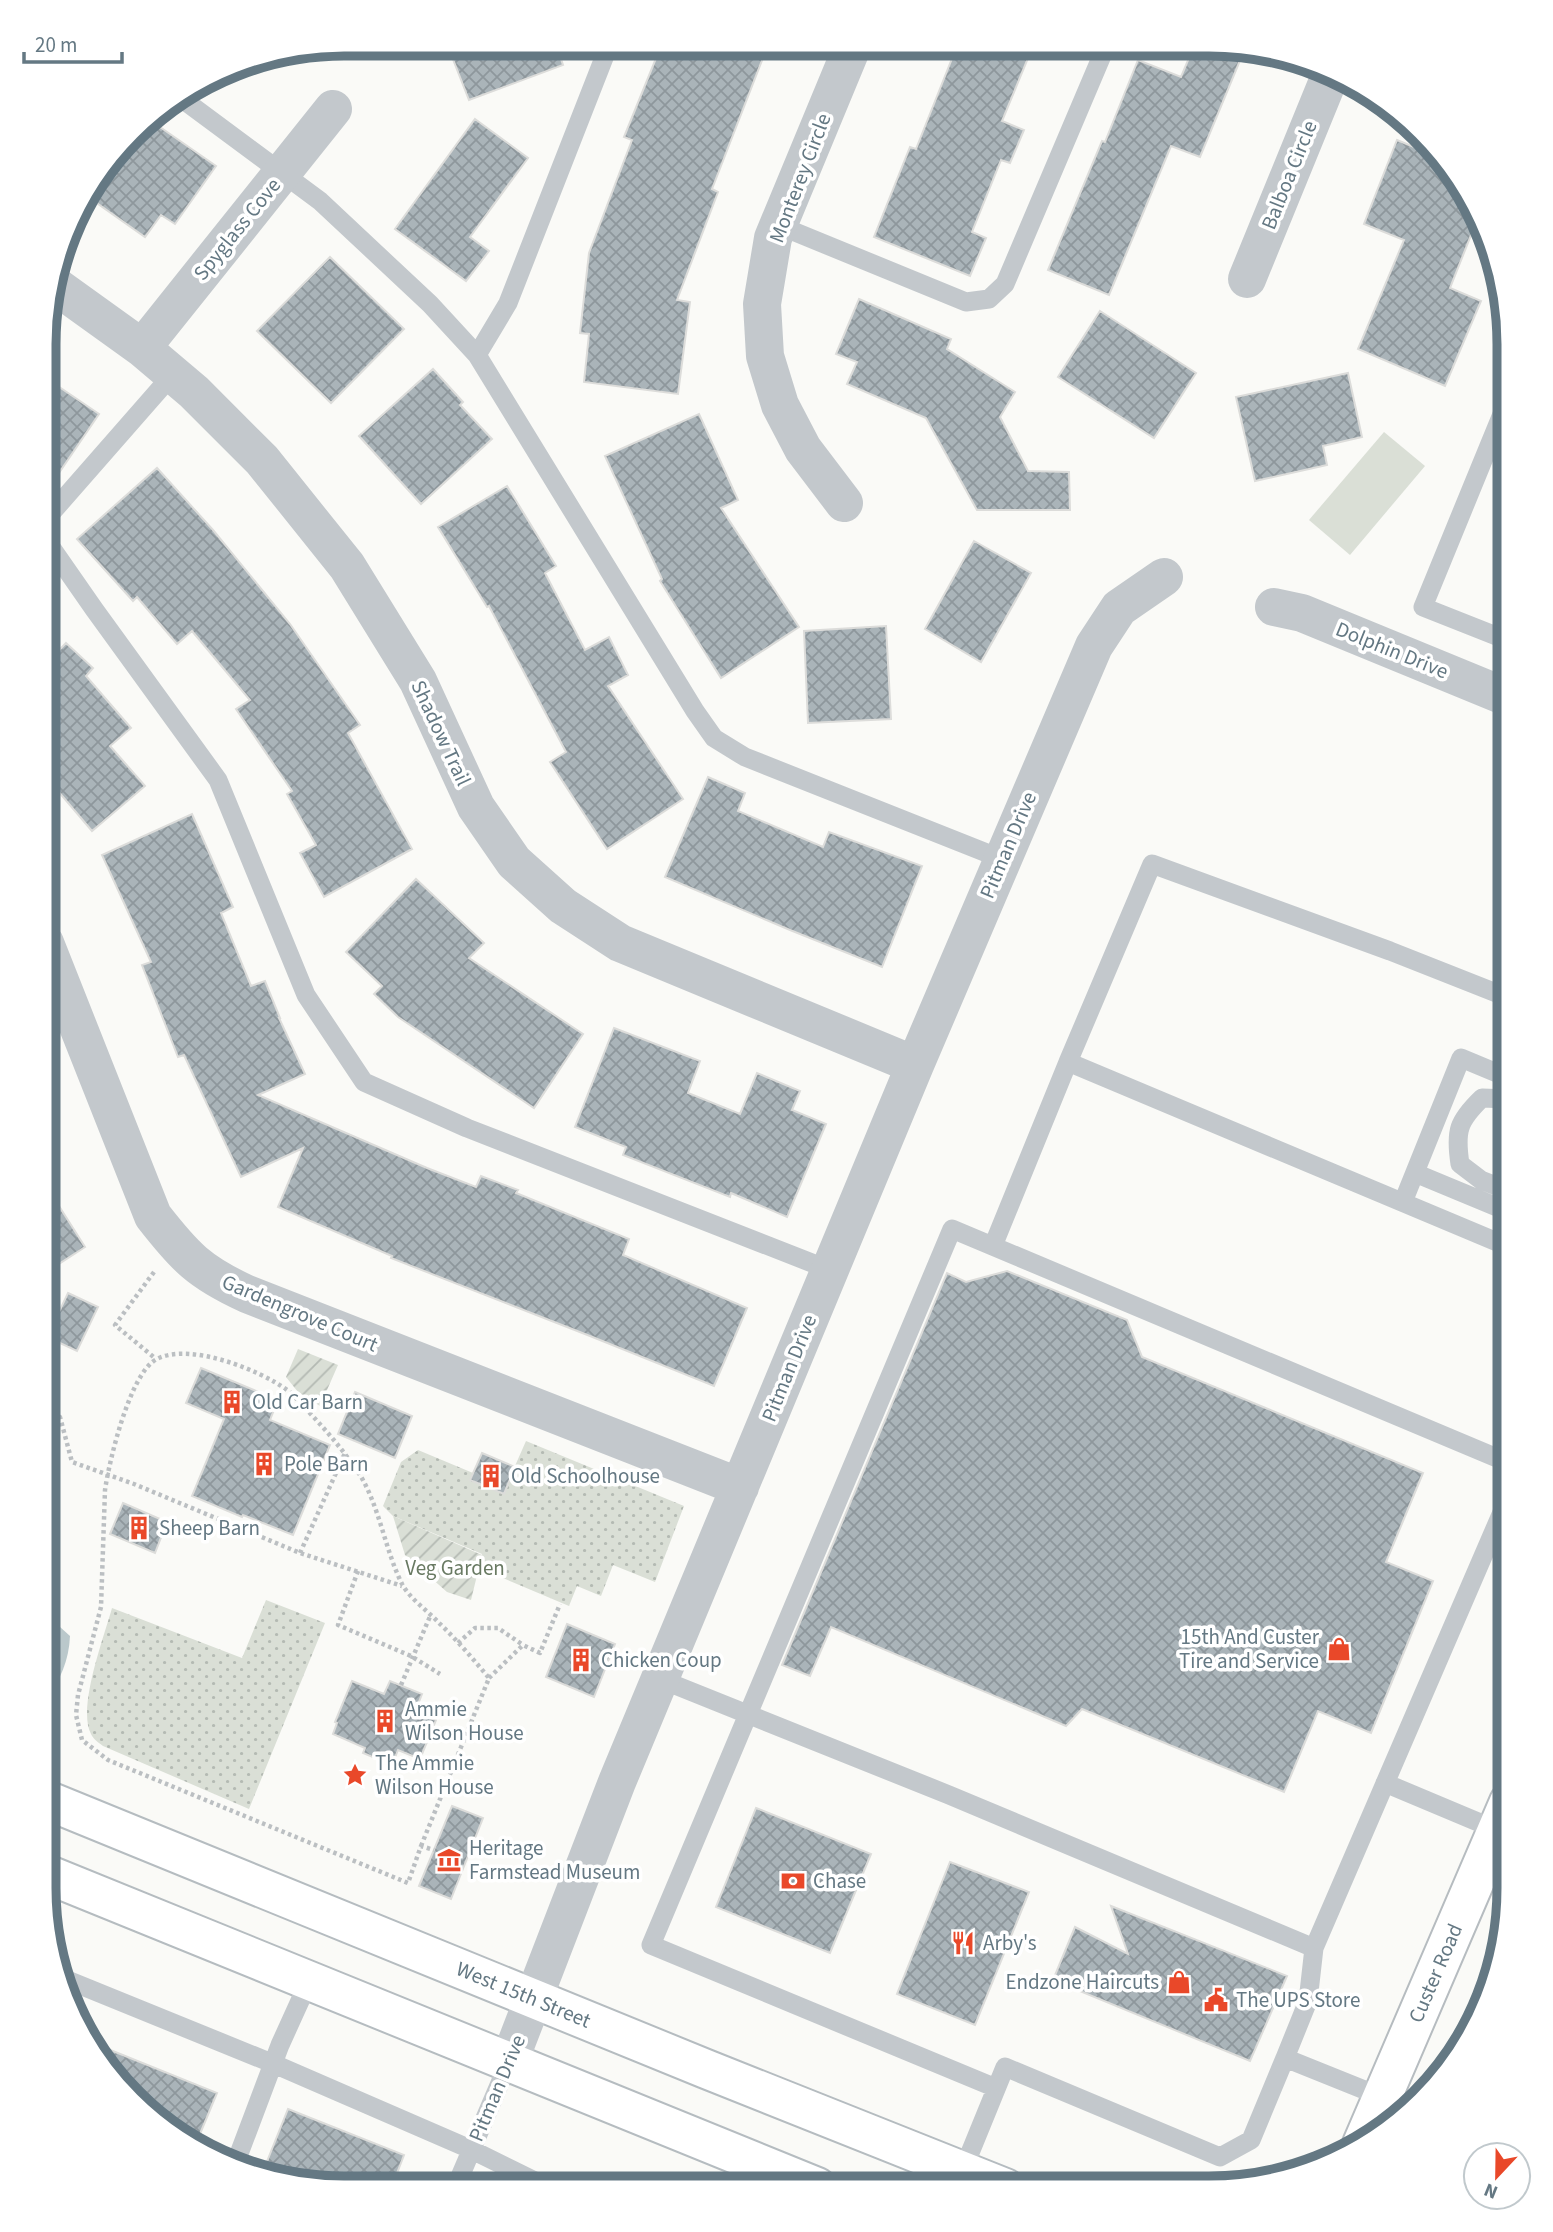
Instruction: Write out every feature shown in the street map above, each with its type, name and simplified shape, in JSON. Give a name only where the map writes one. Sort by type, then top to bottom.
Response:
[{"type":"main road","name":"West 15th Street","points":[[56,1804],[535,2000],[976,2176]]},
{"type":"main road","name":"Custer Road","points":[[1369,2127],[1497,1840]]},
{"type":"main road","points":[[56,1878],[509,2062],[760,2176]]},
{"type":"street","name":"Monterey Circle","points":[[844,503],[803,449],[780,405],[765,356],[762,304],[773,238],[848,56]]},
{"type":"street","name":"Balboa Circle","points":[[1247,279],[1328,82]]},
{"type":"street","name":"Spyglass Cove","points":[[142,348],[333,109]]},
{"type":"street","name":"Shadow Trail","points":[[61,291],[142,348],[194,392],[262,460],[347,566],[418,681],[476,807],[514,862],[564,906],[620,943],[915,1065]]},
{"type":"street","name":"Pitman Drive","points":[[509,2062],[660,1679],[915,1065],[1094,646],[1119,608],[1164,577]]},
{"type":"street","name":"Dolphin Drive","points":[[1274,607],[1302,613],[1497,693]]},
{"type":"street","name":"Gardengrove Court","points":[[56,971],[153,1216],[199,1268],[247,1294],[740,1487]]},
{"type":"lane","points":[[477,355],[508,303],[604,56]]},
{"type":"lane","points":[[778,225],[966,302],[989,299],[1005,284],[1102,56]]},
{"type":"lane","points":[[188,103],[320,201],[430,304],[477,355],[714,738],[745,757],[1002,859]]},
{"type":"lane","points":[[56,508],[173,374]]},
{"type":"lane","points":[[1497,426],[1423,607],[1497,636]]},
{"type":"lane","points":[[56,554],[218,780],[306,995],[364,1082],[467,1128],[830,1270]]},
{"type":"lane","points":[[993,1246],[1152,864],[1497,993]]},
{"type":"lane","points":[[1403,1202],[1461,1058],[1497,1073]]},
{"type":"lane","points":[[1068,1062],[1497,1242]]},
{"type":"lane","points":[[1497,1099],[1482,1098],[1466,1114],[1456,1138],[1460,1164],[1481,1180],[1497,1186]]},
{"type":"lane","points":[[1415,1173],[1497,1207]]},
{"type":"lane","points":[[996,2088],[650,1945],[952,1229],[1497,1458]]},
{"type":"lane","points":[[962,2170],[1005,2067],[1220,2157],[1251,2140],[1308,2001],[1314,1948],[1497,1524]]},
{"type":"lane","points":[[660,1679],[1314,1948]]},
{"type":"lane","points":[[1385,1783],[1497,1819]]},
{"type":"lane","points":[[238,2156],[309,1981]]},
{"type":"lane","points":[[72,1982],[274,2064],[470,2150],[520,2176]]},
{"type":"lane","points":[[1285,2058],[1382,2097]]},
{"type":"lane","name":"Pitman Drive","points":[[460,2176],[509,2062]]},
{"type":"path","points":[[156,1359],[115,1325],[175,1244]]},
{"type":"path","points":[[403,1587],[362,1478],[345,1453],[288,1390],[256,1373],[201,1355],[177,1354],[156,1359],[143,1373],[130,1400],[107,1475],[101,1607],[78,1695],[76,1715],[82,1740],[108,1760],[408,1883],[489,1678],[523,1645]]},
{"type":"path","points":[[56,1416],[60,1417],[72,1462],[300,1553],[403,1587],[489,1678]]},
{"type":"path","points":[[300,1553],[345,1453]]},
{"type":"path","points":[[358,1571],[338,1625],[411,1656],[440,1674]]},
{"type":"path","points":[[458,1643],[475,1628],[498,1628],[540,1653],[560,1604]]},
{"type":"path","points":[[401,1685],[431,1614]]},
{"type":"path","points":[[421,1846],[434,1850]]},
{"type":"green space","points":[[1384,432],[1425,466],[1350,555],[1309,520]]},
{"type":"green space","points":[[298,1349],[338,1365],[320,1406],[298,1392],[286,1377]]},
{"type":"green space","points":[[526,1441],[684,1506],[655,1582],[613,1565],[601,1596],[577,1586],[569,1606],[479,1568],[482,1554],[393,1516],[383,1506],[401,1462],[418,1450],[473,1473],[471,1479],[503,1493]]},
{"type":"green space","name":"Veg Garden","points":[[393,1516],[482,1555],[471,1600],[447,1592],[405,1555]]},
{"type":"green space","points":[[266,1600],[325,1623],[249,1809],[103,1746],[93,1738],[88,1722],[89,1690],[112,1608],[242,1658]]},
{"type":"shaded area","points":[[56,1623],[70,1636],[63,1670],[56,1685]]},
{"type":"building","points":[[452,56],[560,56],[563,65],[469,100]]},
{"type":"building","points":[[657,56],[764,56],[712,189],[718,192],[677,300],[690,302],[678,394],[584,382],[589,334],[580,333],[589,253],[632,140],[624,137]]},
{"type":"building","points":[[953,56],[1029,56],[1002,121],[1024,130],[1010,163],[1001,160],[972,232],[986,238],[970,276],[874,237],[910,147],[916,149]]},
{"type":"building","points":[[1190,56],[1241,58],[1200,157],[1171,146],[1109,295],[1048,270],[1138,60],[1181,77]]},
{"type":"building","points":[[475,119],[528,158],[470,237],[489,251],[466,281],[395,229]]},
{"type":"building","points":[[157,125],[216,166],[175,224],[161,215],[145,237],[94,201],[128,154]]},
{"type":"building","points":[[1397,140],[1422,150],[1448,184],[1467,217],[1473,230],[1450,288],[1481,301],[1445,386],[1358,349],[1404,240],[1364,224]]},
{"type":"building","points":[[330,257],[404,329],[331,403],[257,331]]},
{"type":"building","points":[[859,299],[951,339],[947,349],[1015,392],[1000,417],[1028,471],[1069,472],[1070,510],[977,510],[926,418],[847,384],[857,362],[836,354]]},
{"type":"building","points":[[1100,311],[1196,373],[1154,438],[1058,377]]},
{"type":"building","points":[[433,369],[463,402],[460,405],[492,439],[421,504],[359,436]]},
{"type":"building","points":[[1348,373],[1362,437],[1323,446],[1327,465],[1255,481],[1236,397]]},
{"type":"building","points":[[56,385],[99,414],[56,477]]},
{"type":"building","points":[[699,414],[738,500],[721,508],[799,627],[721,678],[660,581],[662,579],[605,456]]},
{"type":"building","points":[[157,468],[213,530],[290,624],[360,725],[348,733],[412,849],[324,897],[300,853],[316,845],[287,794],[292,791],[236,709],[250,700],[192,631],[177,644],[137,597],[133,601],[77,539]]},
{"type":"building","points":[[507,486],[556,566],[545,573],[585,650],[609,637],[628,675],[608,686],[683,799],[607,849],[550,762],[566,752],[489,606],[487,607],[438,527]]},
{"type":"building","points":[[974,541],[1031,573],[981,662],[925,629]]},
{"type":"building","points":[[886,626],[891,719],[808,723],[804,631]]},
{"type":"building","points":[[66,643],[93,668],[86,676],[131,728],[110,746],[145,786],[92,831],[56,789],[56,654]]},
{"type":"building","points":[[708,777],[745,793],[738,811],[823,847],[829,832],[922,866],[882,967],[665,877]]},
{"type":"building","points":[[192,814],[233,907],[221,913],[251,986],[265,981],[305,1074],[258,1095],[476,1187],[481,1176],[518,1190],[516,1193],[629,1239],[623,1255],[747,1308],[714,1386],[391,1258],[392,1256],[278,1207],[303,1148],[241,1177],[184,1055],[178,1057],[142,965],[151,962],[102,855]]},
{"type":"building","points":[[416,879],[484,943],[469,958],[583,1034],[534,1108],[398,1017],[374,994],[382,986],[346,952]]},
{"type":"building","points":[[614,1028],[700,1061],[688,1093],[740,1114],[757,1073],[800,1091],[792,1110],[826,1124],[787,1217],[731,1193],[730,1197],[623,1155],[626,1147],[575,1127]]},
{"type":"building","points":[[56,1201],[85,1247],[56,1266]]},
{"type":"building","points":[[1007,1271],[1127,1320],[1142,1357],[1423,1473],[1386,1562],[1433,1581],[1371,1733],[1318,1711],[1284,1792],[1082,1709],[1066,1726],[831,1627],[810,1676],[782,1665],[947,1273],[966,1282]]},
{"type":"building","points":[[68,1293],[98,1307],[77,1351],[56,1341],[56,1318]]},
{"type":"building","name":"Pole Barn","points":[[201,1368],[278,1400],[270,1420],[330,1445],[293,1535],[192,1496],[224,1419],[186,1403]]},
{"type":"building","points":[[355,1392],[412,1416],[395,1458],[338,1434]]},
{"type":"building","name":"Old Schoolhouse","points":[[482,1453],[515,1467],[504,1494],[470,1480]]},
{"type":"building","name":"Sheep Barn","points":[[123,1503],[167,1522],[155,1553],[110,1534]]},
{"type":"building","name":"Chicken Coup","points":[[567,1624],[615,1644],[594,1697],[546,1677]]},
{"type":"building","name":"Ammie Wilson House","points":[[352,1681],[384,1694],[390,1681],[422,1694],[415,1712],[436,1720],[420,1759],[398,1750],[392,1765],[363,1753],[365,1748],[333,1734],[337,1723],[335,1722]]},
{"type":"building","points":[[452,1806],[483,1818],[451,1899],[419,1886]]},
{"type":"building","name":"Chase","points":[[756,1808],[871,1854],[830,1953],[716,1907]]},
{"type":"building","name":"Arby's","points":[[950,1862],[1029,1892],[975,2025],[897,1994]]},
{"type":"building","points":[[1111,1906],[1287,1976],[1250,2061],[1053,1980],[1075,1927],[1128,1954]]},
{"type":"building","points":[[105,2048],[217,2093],[199,2136],[140,2092]]},
{"type":"building","points":[[288,2109],[404,2155],[396,2176],[307,2174],[266,2165]]},
{"type":"place","name":"Old Car Barn","points":[[232,1402]]},
{"type":"place","name":"Pole Barn","points":[[264,1464]]},
{"type":"place","name":"Old Schoolhouse","points":[[491,1476]]},
{"type":"place","name":"Sheep Barn","points":[[139,1528]]},
{"type":"place","name":"15th And Custer Tire and Service","points":[[1339,1649]]},
{"type":"place","name":"Chicken Coup","points":[[581,1660]]},
{"type":"place","name":"Ammie Wilson House","points":[[385,1721]]},
{"type":"place","name":"The Ammie Wilson House","points":[[355,1775]]},
{"type":"place","name":"Heritage Farmstead Museum","points":[[449,1860]]},
{"type":"place","name":"Chase","points":[[793,1881]]},
{"type":"place","name":"Arby's","points":[[963,1943]]},
{"type":"place","name":"Endzone Haircuts","points":[[1179,1982]]},
{"type":"place","name":"The UPS Store","points":[[1216,2000]]}]
